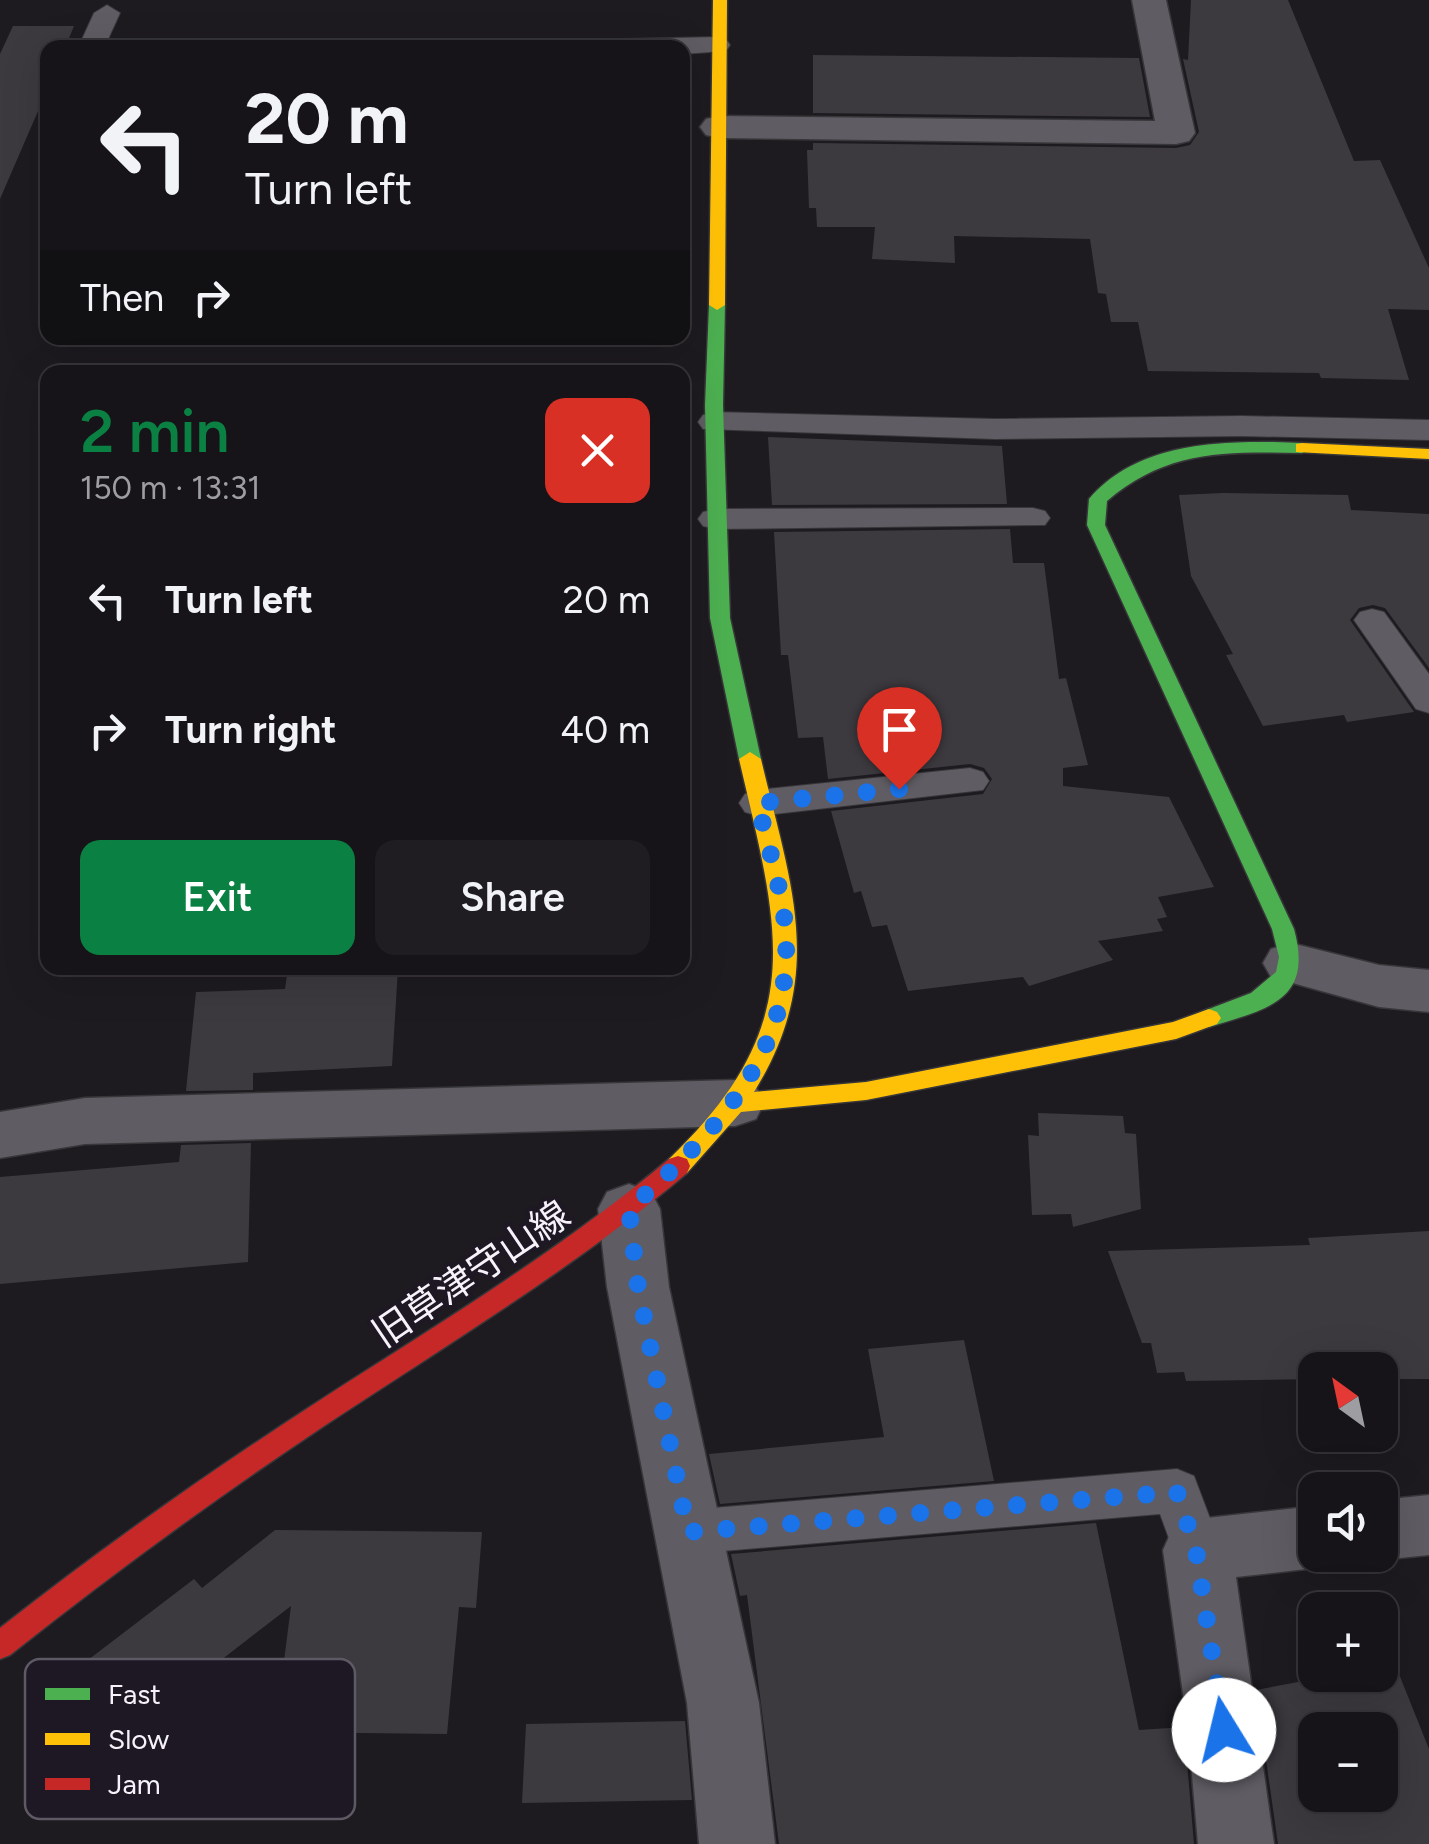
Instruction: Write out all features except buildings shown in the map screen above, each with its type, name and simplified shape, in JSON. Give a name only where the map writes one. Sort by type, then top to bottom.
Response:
[{"type":"street","name":"旧草津守山線","points":[[0,1646],[99,1566],[320,1415],[506,1299],[629,1209],[688,1157],[735,1103],[771,1035],[786,978],[784,916],[720,618],[715,520],[719,127],[716,45],[720,0]]},
{"type":"street","points":[[719,127],[1176,132],[1149,0]]},
{"type":"street","points":[[0,1135],[85,1121],[430,1108],[735,1103],[866,1091],[1176,1030],[1256,1001],[1280,986],[1292,963],[1269,896],[1096,525],[1098,498],[1120,477],[1174,454],[1230,450],[1429,454]]},
{"type":"street","points":[[1292,963],[1379,986],[1429,991]]},
{"type":"street","points":[[629,1209],[638,1287],[723,1703],[737,1844]]},
{"type":"street","points":[[1398,1528],[1429,1525]]},
{"type":"street","points":[[1236,1844],[1224,1730],[1196,1550],[1298,1539]]},
{"type":"lane","points":[[94,40],[106,13]]},
{"type":"lane","points":[[690,46],[716,45]]},
{"type":"lane","points":[[714,422],[995,429],[1242,426],[1429,430]]},
{"type":"lane","points":[[715,520],[1032,518]]},
{"type":"lane","points":[[1372,620],[1429,701]]},
{"type":"lane","points":[[758,803],[970,781]]},
{"type":"lane","points":[[688,1532],[1177,1492],[1196,1550]]},
{"type":"traffic: fast","points":[[717,305],[714,405],[720,618],[750,759]]},
{"type":"traffic: fast","points":[[1209,1018],[1260,999],[1281,984],[1288,973],[1289,949],[1096,525],[1098,499],[1120,480],[1168,457],[1219,448],[1302,448]]},
{"type":"traffic: slow","points":[[717,305],[720,0]]},
{"type":"traffic: slow","points":[[1302,448],[1429,454]]},
{"type":"traffic: slow","points":[[678,1166],[715,1127],[749,1081],[773,1030],[786,977],[782,895],[750,759]]},
{"type":"traffic: slow","points":[[735,1103],[866,1091],[1176,1030],[1209,1018]]},
{"type":"traffic: jam","points":[[0,1646],[238,1469],[593,1235],[678,1166]]},
{"type":"route","points":[[899,789],[758,803],[784,916],[786,978],[771,1035],[735,1103],[688,1157],[629,1209],[638,1287],[688,1532],[1177,1492],[1196,1550],[1224,1730]]}]
